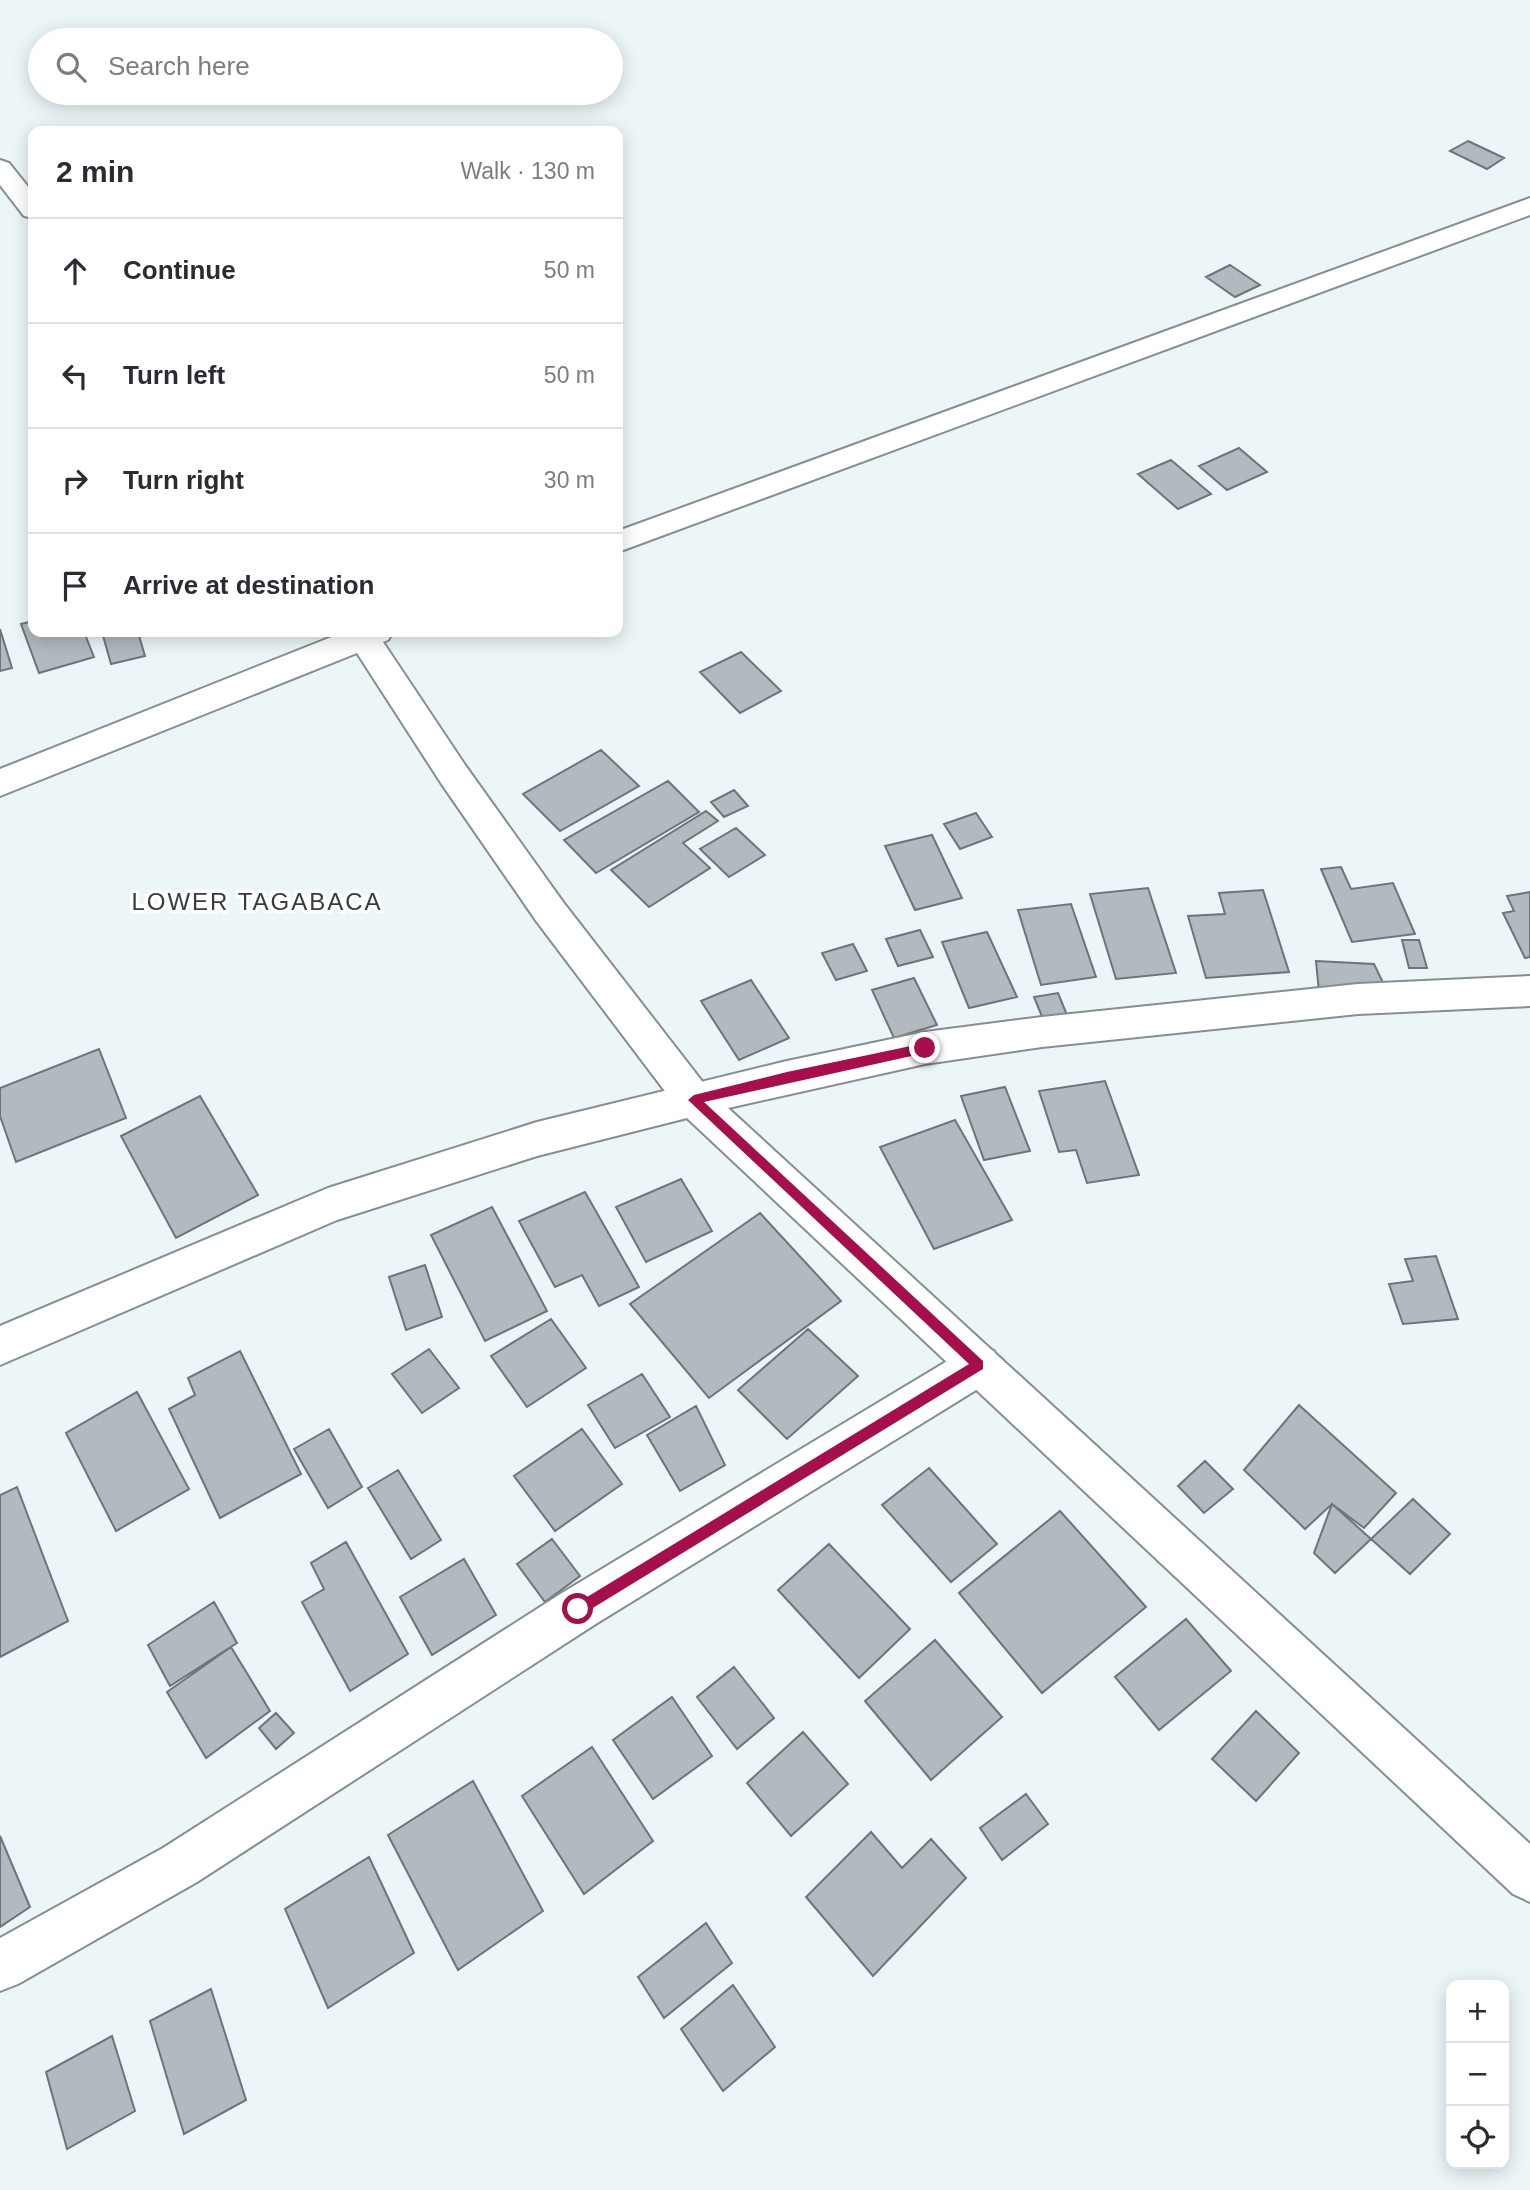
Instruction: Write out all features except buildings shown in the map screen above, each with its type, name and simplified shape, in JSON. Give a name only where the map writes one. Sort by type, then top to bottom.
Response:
[{"type":"street","points":[[0,168],[28,204]]},
{"type":"street","points":[[623,540],[1530,206]]},
{"type":"street","points":[[0,783],[357,637]]},
{"type":"street","points":[[369,637],[453,774],[550,912],[694,1100],[1530,1877]]},
{"type":"street","points":[[0,1346],[328,1205],[537,1139],[787,1077],[925,1048],[1042,1032],[1358,999],[1530,991]]},
{"type":"street","points":[[0,1966],[180,1865],[590,1602],[979,1365]]},
{"type":"district","name":"LOWER TAGABACA","points":[[257,902]]},
{"type":"route","points":[[578,1609],[979,1365],[694,1100],[925,1048]]}]
